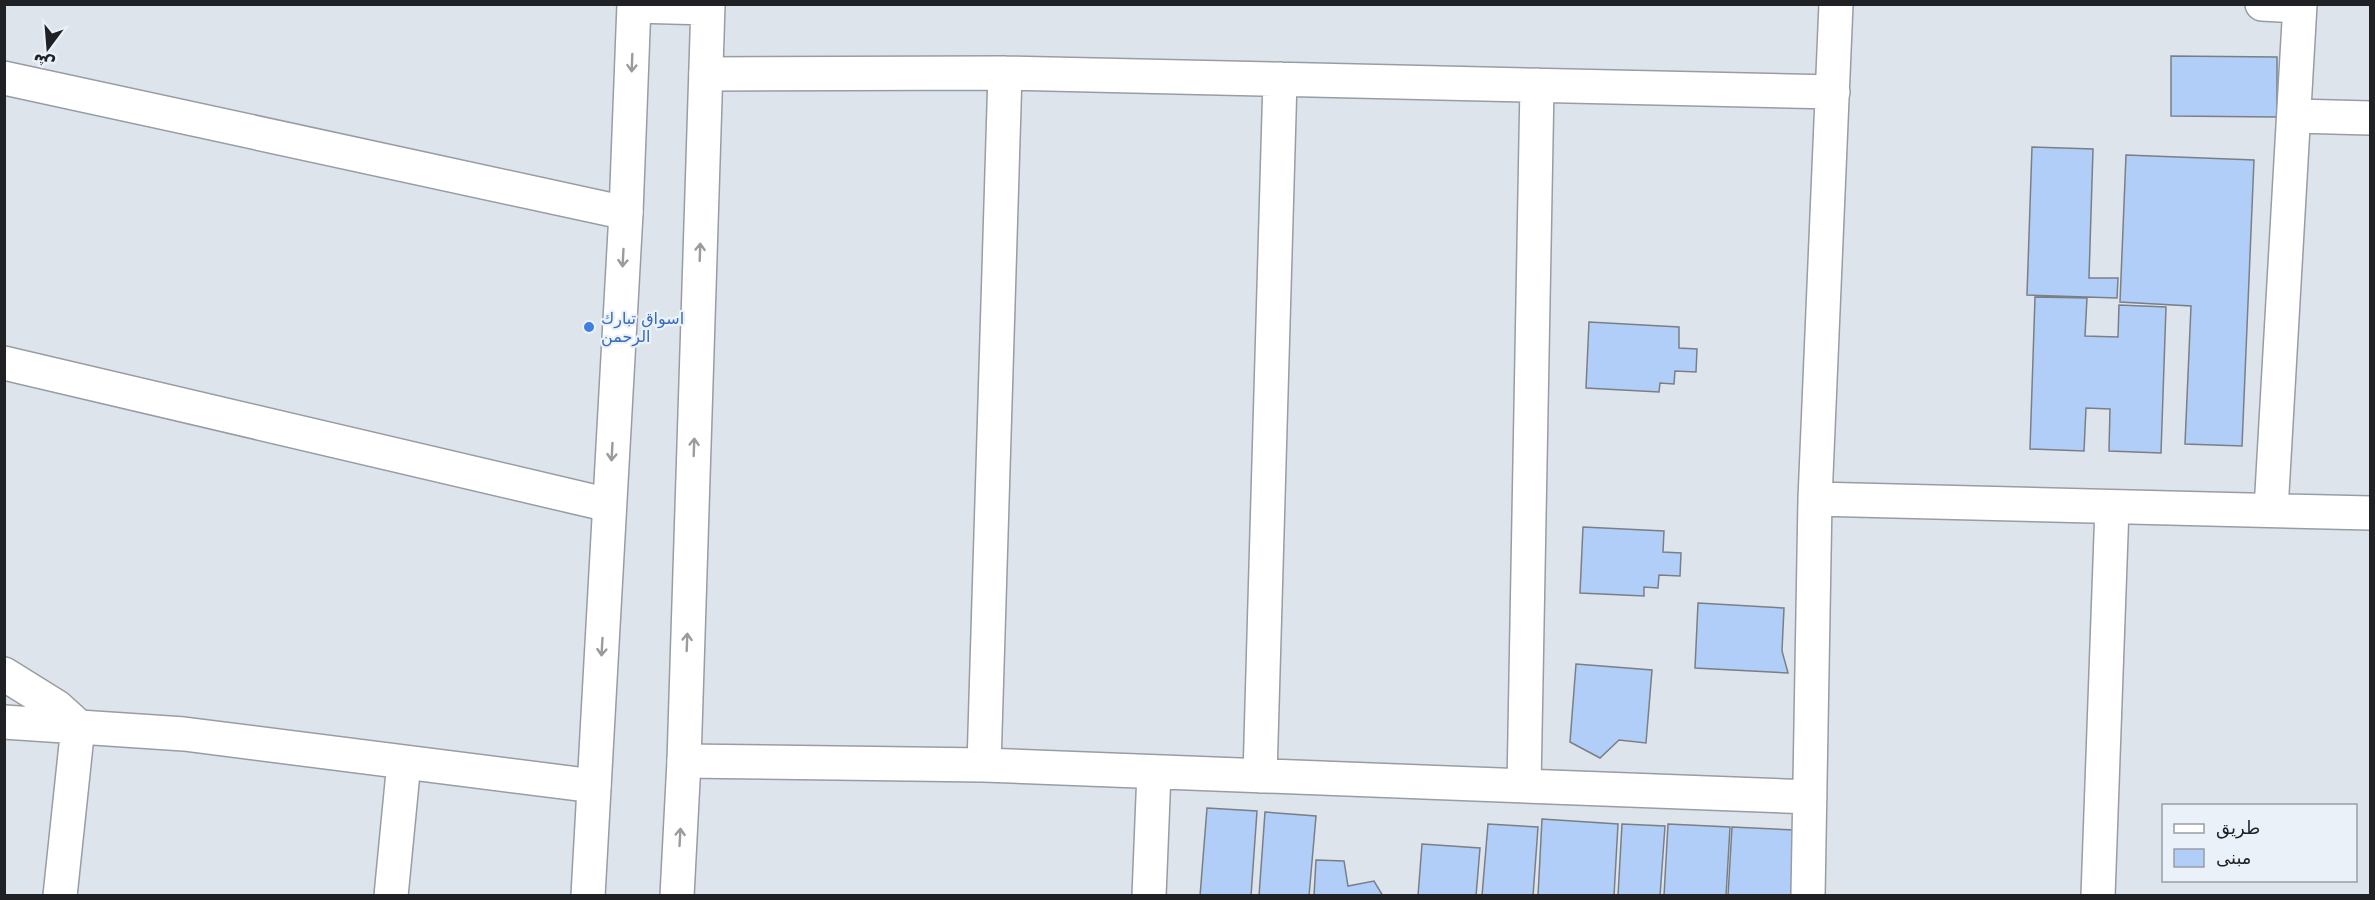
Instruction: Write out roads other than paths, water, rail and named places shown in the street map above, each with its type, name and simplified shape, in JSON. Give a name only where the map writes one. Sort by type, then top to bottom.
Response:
[{"type":"street","points":[[1808,896],[1815,499],[1836,4]]},
{"type":"street","points":[[2262,4],[2300,5],[2271,510]]},
{"type":"street","points":[[588,896],[626,213],[634,5],[708,6],[684,761],[677,896]]},
{"type":"street","points":[[706,74],[1005,73],[1833,92]]},
{"type":"street","points":[[984,765],[1005,73]]},
{"type":"street","points":[[4,78],[626,213]]},
{"type":"street","points":[[1260,776],[1280,79]]},
{"type":"street","points":[[1524,786],[1537,85]]},
{"type":"street","points":[[2295,116],[2370,118]]},
{"type":"street","points":[[4,363],[609,505]]},
{"type":"street","points":[[1815,499],[2370,513]]},
{"type":"street","points":[[2098,896],[2112,507]]},
{"type":"street","points":[[4,674],[57,706],[78,726]]},
{"type":"street","points":[[4,722],[184,734],[594,786]]},
{"type":"street","points":[[60,896],[78,726]]},
{"type":"street","points":[[684,761],[984,765],[1810,796]]},
{"type":"street","points":[[391,896],[404,762]]},
{"type":"street","points":[[1149,896],[1154,772]]},
{"type":"place","name":"اسواق تبارك الرحمن","points":[[589,327]]}]
